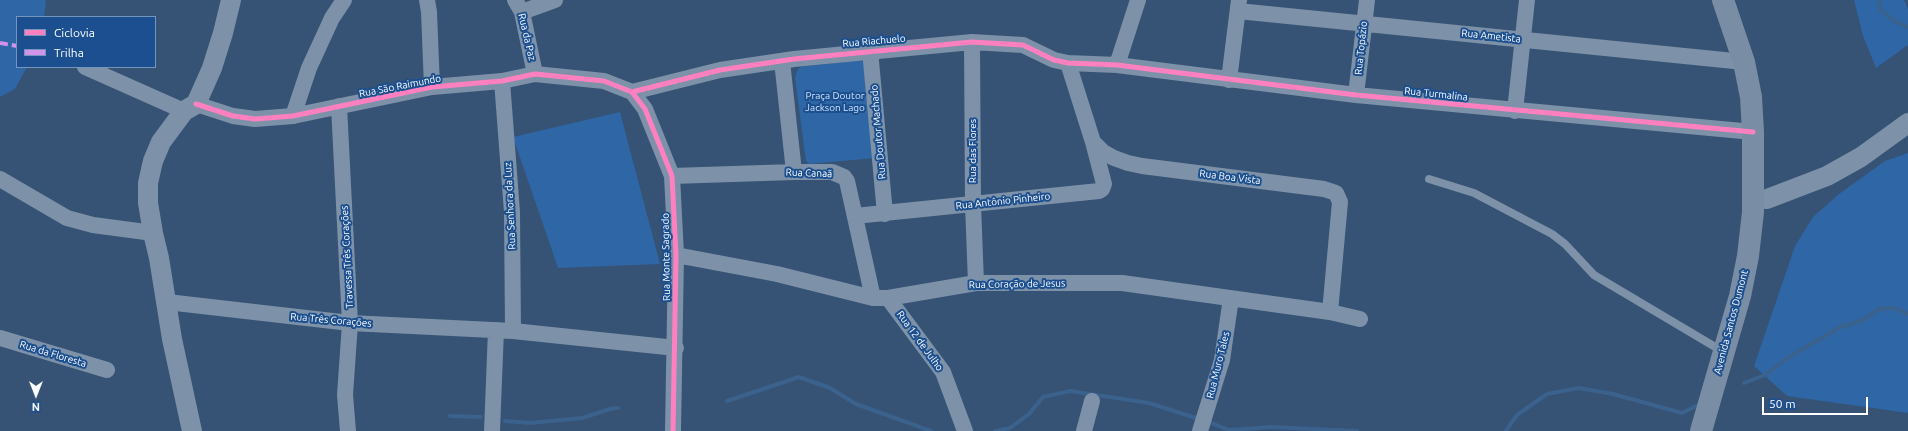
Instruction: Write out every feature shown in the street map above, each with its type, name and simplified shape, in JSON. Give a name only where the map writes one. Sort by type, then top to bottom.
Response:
[{"type":"main road","name":"Avenida Santos Dumont","points":[[1701,431],[1740,296],[1752,229],[1753,212],[1753,132],[1751,97],[1744,62],[1723,0]]},
{"type":"main road","name":"Avenida Santos Dumont","points":[[1716,431],[1754,294],[1762,251],[1767,199],[1766,110],[1759,67],[1738,0]]},
{"type":"main road","points":[[1744,62],[1751,69],[1757,89],[1766,110]]},
{"type":"main road","points":[[1753,132],[1758,154],[1759,194],[1762,198],[1767,199]]},
{"type":"street","points":[[192,431],[172,339],[167,302],[153,233],[148,203],[148,183],[153,161],[161,142],[190,107],[212,68],[231,0]]},
{"type":"street","points":[[293,116],[309,68],[332,18],[344,0]]},
{"type":"street","points":[[427,0],[430,12],[432,87]]},
{"type":"street","points":[[518,6],[555,0]]},
{"type":"street","points":[[1117,65],[1138,0]]},
{"type":"street","name":"Rua Topázio","points":[[1356,95],[1366,0]]},
{"type":"street","points":[[1515,111],[1527,0]]},
{"type":"street","points":[[1229,80],[1239,5]]},
{"type":"street","name":"Rua Ametista","points":[[1239,5],[1364,24],[1744,62]]},
{"type":"street","name":"Rua da Paz","points":[[518,6],[535,74]]},
{"type":"street","name":"Rua Riachuelo","points":[[632,92],[720,70],[870,50],[972,42],[1023,45],[1054,60],[1068,63],[1117,65]]},
{"type":"street","name":"Rua das Flores","points":[[972,42],[973,205],[976,283]]},
{"type":"street","name":"Rua Doutor Machado","points":[[870,50],[885,214]]},
{"type":"street","points":[[782,61],[794,172]]},
{"type":"street","points":[[1068,63],[1093,142]]},
{"type":"street","name":"Rua Turmalina","points":[[1117,65],[1356,95],[1753,132]]},
{"type":"street","name":"Rua São Raimundo","points":[[88,68],[190,107],[255,119],[293,116],[432,87],[502,81],[535,74],[604,82],[632,92]]},
{"type":"street","name":"Rua Senhora da Luz","points":[[502,81],[512,212],[513,331]]},
{"type":"street","name":"Rua Monte Sagrado","points":[[632,92],[645,109],[672,176],[676,255],[676,348],[673,431]]},
{"type":"street","name":"Travessa Três Corações","points":[[339,106],[350,323],[345,395],[348,431]]},
{"type":"street","points":[[1767,199],[1833,173],[1867,153],[1908,123]]},
{"type":"street","name":"Rua Antônio Pinheiro","points":[[855,216],[1099,191],[1102,189],[1104,184],[1093,142]]},
{"type":"street","name":"Rua Boa Vista","points":[[1093,142],[1103,152],[1128,163],[1324,189],[1336,193],[1340,202],[1330,312]]},
{"type":"street","name":"Rua Canaã","points":[[672,176],[832,172],[844,177],[881,298]]},
{"type":"street","points":[[0,179],[67,218],[92,225],[153,233]]},
{"type":"street","name":"Rua Coração de Jesus","points":[[676,255],[777,274],[881,298],[976,283],[1122,283],[1330,312],[1360,319]]},
{"type":"street","name":"Rua 12 de Julho","points":[[881,298],[943,372],[965,431]]},
{"type":"street","name":"Rua Muro Tales","points":[[1200,430],[1222,360],[1231,298]]},
{"type":"street","name":"Rua Três Corações","points":[[167,302],[350,323],[513,331],[676,348]]},
{"type":"street","points":[[492,431],[496,330]]},
{"type":"street","name":"Rua da Floresta","points":[[0,338],[107,370]]},
{"type":"street","points":[[1084,431],[1092,401]]},
{"type":"lane","points":[[1428,179],[1474,193],[1552,234],[1565,244],[1594,275],[1724,352]]},
{"type":"green space","points":[[0,0],[45,0],[44,16],[16,16],[16,68],[26,68],[15,89],[0,97]]},
{"type":"green space","points":[[1854,0],[1904,0],[1908,9],[1908,45],[1876,68],[1863,36]]},
{"type":"green space","name":"Praça Doutor Jackson Lago","points":[[861,60],[867,66],[875,158],[809,164],[806,161],[795,78],[797,71],[800,67]]},
{"type":"green space","points":[[620,112],[660,264],[558,268],[513,137]]},
{"type":"green space","points":[[1908,153],[1908,413],[1787,396],[1754,366],[1795,246],[1813,217],[1839,194],[1885,161]]},
{"type":"waterway","points":[[1879,0],[1880,10],[1896,22],[1908,27]]},
{"type":"waterway","points":[[1744,383],[1765,375],[1786,359],[1838,328],[1863,320],[1879,309],[1895,308],[1908,314]]},
{"type":"waterway","points":[[727,401],[799,377],[830,388],[856,404],[931,431]]},
{"type":"waterway","points":[[1506,431],[1517,415],[1547,394],[1579,388],[1613,394],[1682,413],[1698,405]]},
{"type":"waterway","points":[[995,431],[1010,428],[1029,414],[1043,397],[1070,391],[1149,403],[1199,419]]},
{"type":"waterway","points":[[505,421],[531,423],[582,418],[618,408]]},
{"type":"waterway","points":[[450,416],[481,417]]},
{"type":"waterway","points":[[1206,421],[1229,430],[1271,427],[1357,431]]},
{"type":"marked path","points":[[0,43],[16,46]]},
{"type":"cycle path","points":[[632,92],[720,70],[794,59],[972,42],[1023,45],[1054,60],[1068,63],[1117,65],[1356,95],[1753,132]]},
{"type":"cycle path","points":[[196,104],[233,116],[255,119],[293,116],[432,87],[502,81],[535,74],[604,81],[632,92],[645,109],[672,176],[676,255],[673,431]]}]
